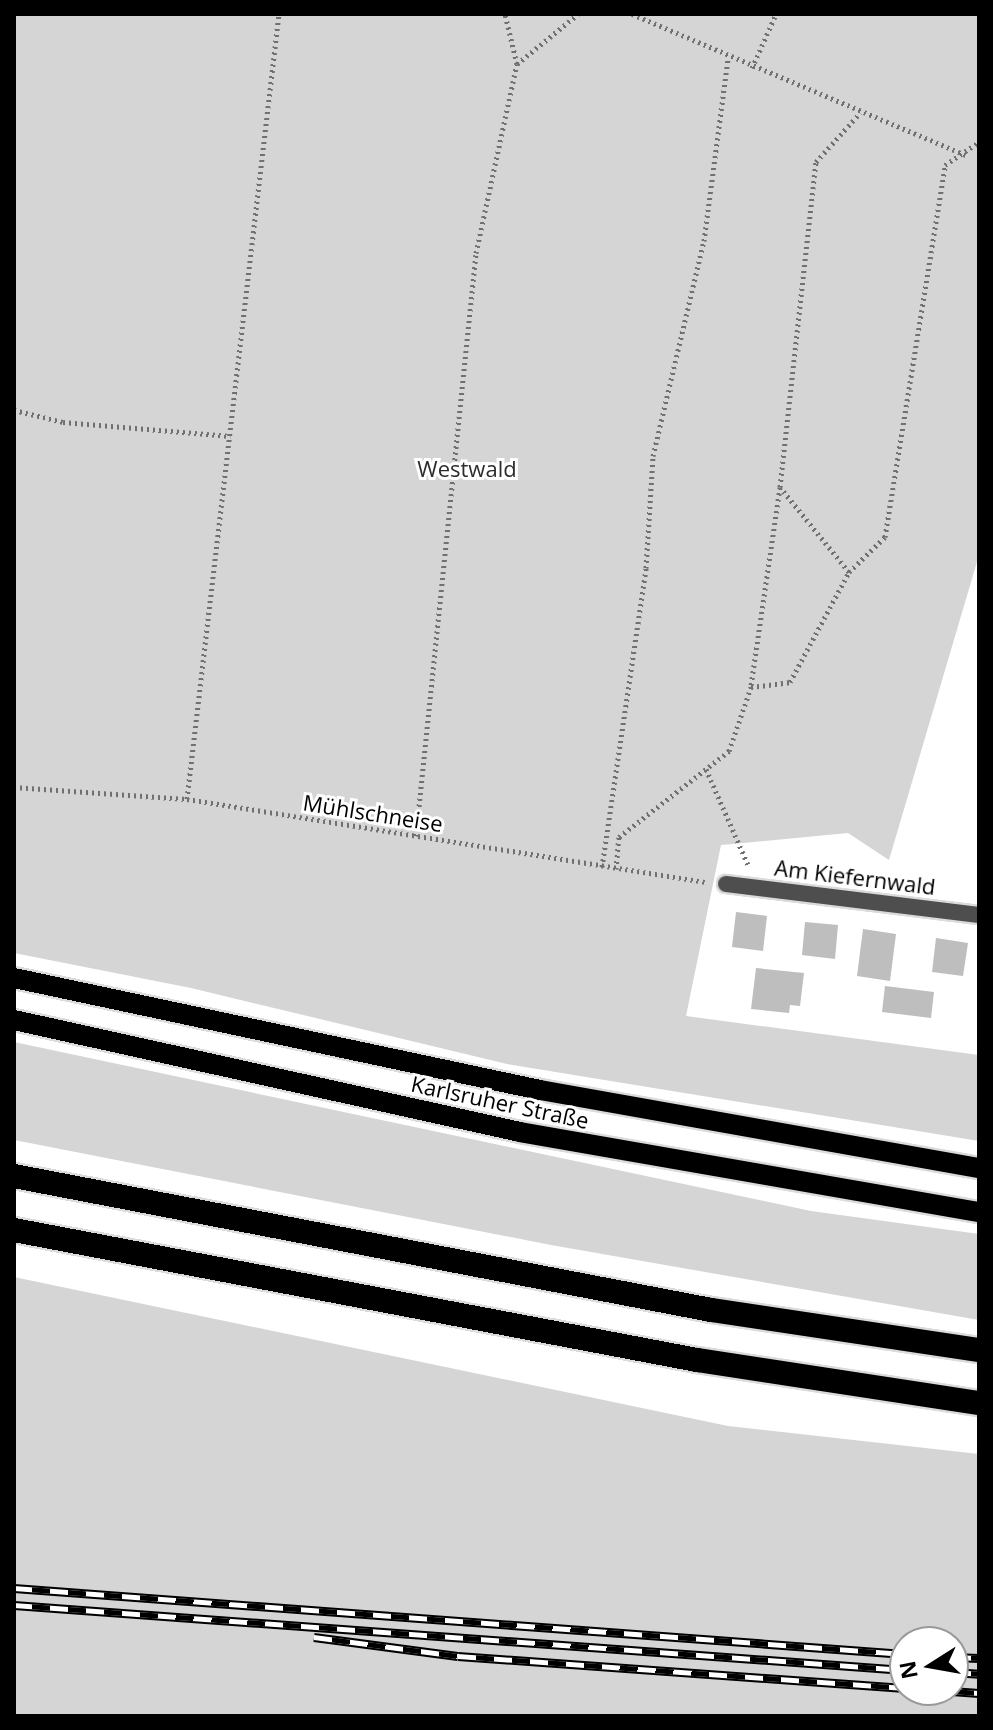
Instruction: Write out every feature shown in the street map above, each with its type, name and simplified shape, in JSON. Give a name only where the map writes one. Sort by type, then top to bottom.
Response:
[{"type":"highway","points":[[14,1176],[680,1305],[979,1350]]},
{"type":"highway","points":[[14,1230],[697,1360],[979,1403]]},
{"type":"main road","name":"Karlsruher Straße","points":[[14,978],[540,1090],[979,1168]]},
{"type":"main road","name":"Karlsruher Straße","points":[[14,1020],[520,1132],[979,1212]]},
{"type":"street","name":"Am Kiefernwald","points":[[726,884],[979,915]]},
{"type":"path","points":[[187,799],[279,14]]},
{"type":"path","points":[[416,836],[476,253],[517,64],[505,14]]},
{"type":"path","points":[[517,64],[578,14]]},
{"type":"path","points":[[632,14],[728,58],[966,155]]},
{"type":"path","points":[[752,68],[776,14]]},
{"type":"path","points":[[602,867],[646,568],[653,456],[704,241],[728,58]]},
{"type":"path","points":[[616,869],[619,837],[729,751],[751,687],[780,487],[816,162],[860,113]]},
{"type":"path","points":[[751,687],[790,682],[849,572],[885,537],[945,165],[966,155],[979,142]]},
{"type":"path","points":[[14,410],[63,422],[230,436]]},
{"type":"path","points":[[780,487],[849,572]]},
{"type":"path","points":[[706,769],[758,887]]},
{"type":"path","name":"Mühlschneise","points":[[14,787],[187,799],[602,867],[726,884]]},
{"type":"green space","name":"Westwald","points":[[14,14],[979,14],[979,555],[889,860],[848,833],[721,845],[686,1016],[979,1055],[979,1141],[507,1064],[191,988],[14,953]]},
{"type":"green space","points":[[14,1042],[811,1211],[979,1234],[979,1320],[551,1245],[14,1140]]},
{"type":"green space","points":[[14,1277],[728,1426],[979,1454],[979,1716],[14,1716]]},
{"type":"building","points":[[736,912],[767,916],[763,951],[732,947]]},
{"type":"building","points":[[805,922],[838,925],[835,959],[802,955]]},
{"type":"building","points":[[863,929],[896,934],[890,981],[857,976]]},
{"type":"building","points":[[936,938],[968,943],[963,976],[932,972]]},
{"type":"building","points":[[756,968],[804,973],[800,1006],[790,1005],[789,1013],[751,1009]]},
{"type":"building","points":[[885,986],[934,992],[931,1018],[882,1012]]},
{"type":"railway","points":[[14,1588],[889,1653]]},
{"type":"railway","points":[[14,1605],[889,1669]]},
{"type":"railway","points":[[314,1637],[458,1656],[889,1687]]},
{"type":"railway","points":[[969,1658],[979,1658]]},
{"type":"railway","points":[[969,1673],[979,1674]]},
{"type":"railway","points":[[969,1692],[979,1693]]}]
